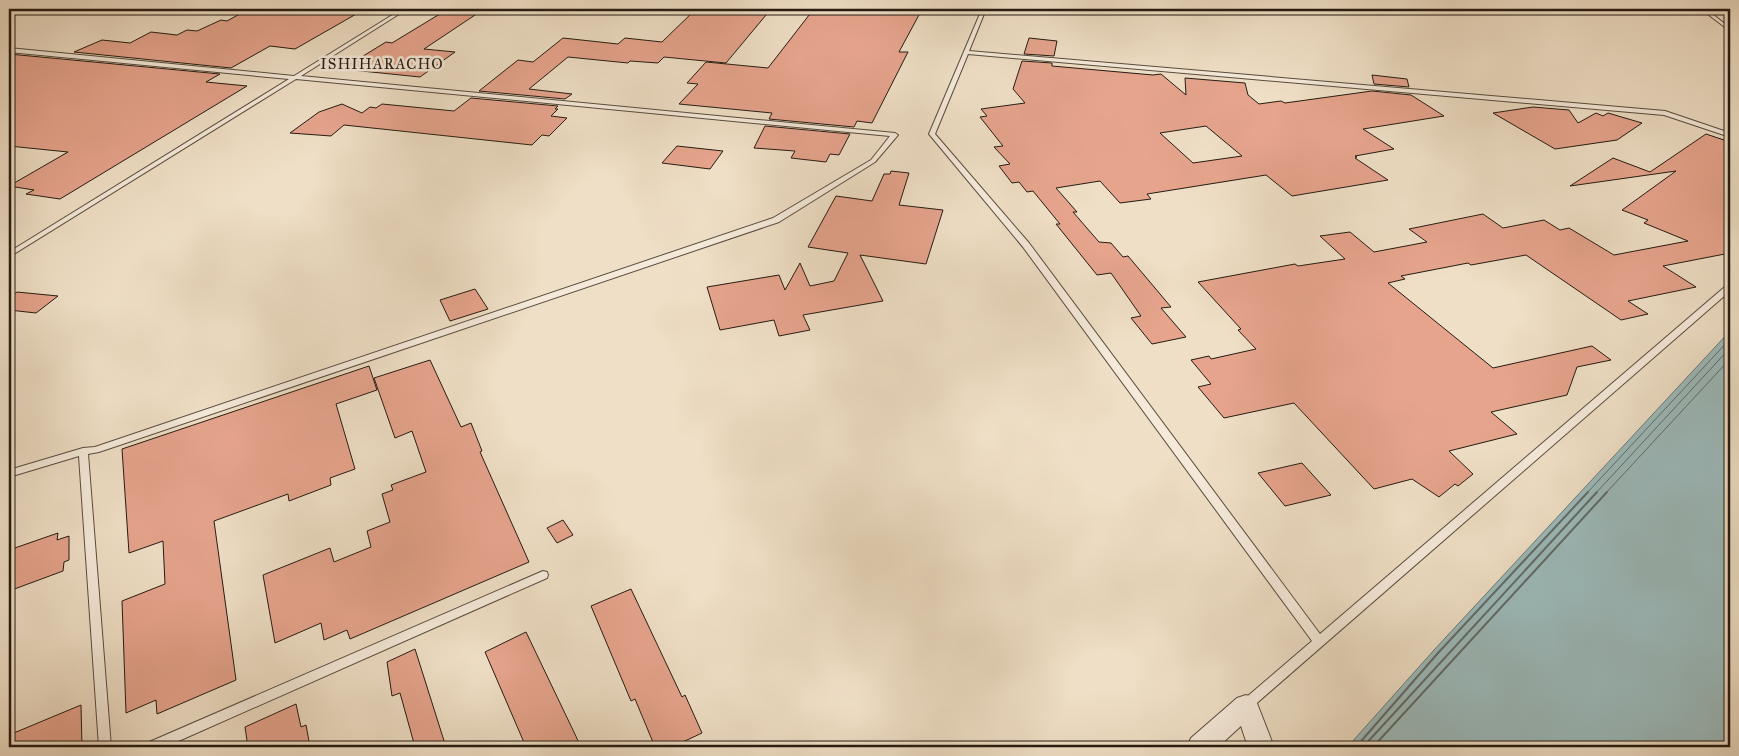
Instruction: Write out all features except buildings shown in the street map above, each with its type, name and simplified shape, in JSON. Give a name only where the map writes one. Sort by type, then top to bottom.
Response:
[{"type":"street","points":[[1200,747],[1246,706],[1261,747]]},
{"type":"lane","points":[[9,255],[405,9]]},
{"type":"lane","points":[[984,9],[932,134],[1026,245],[1320,642]]},
{"type":"lane","points":[[1703,9],[1730,30]]},
{"type":"lane","points":[[9,50],[895,135],[873,161],[776,220],[96,450],[83,451],[9,472]]},
{"type":"lane","points":[[965,52],[1665,113],[1730,135]]},
{"type":"lane","points":[[1246,706],[1730,287]]},
{"type":"lane","points":[[83,451],[105,747]]},
{"type":"lane","points":[[151,747],[542,574]]},
{"type":"water","points":[[1730,331],[1730,747],[1350,747],[1351,743],[1434,650]]},
{"type":"district","name":"ISHIHARACHO","points":[[382,64]]}]
